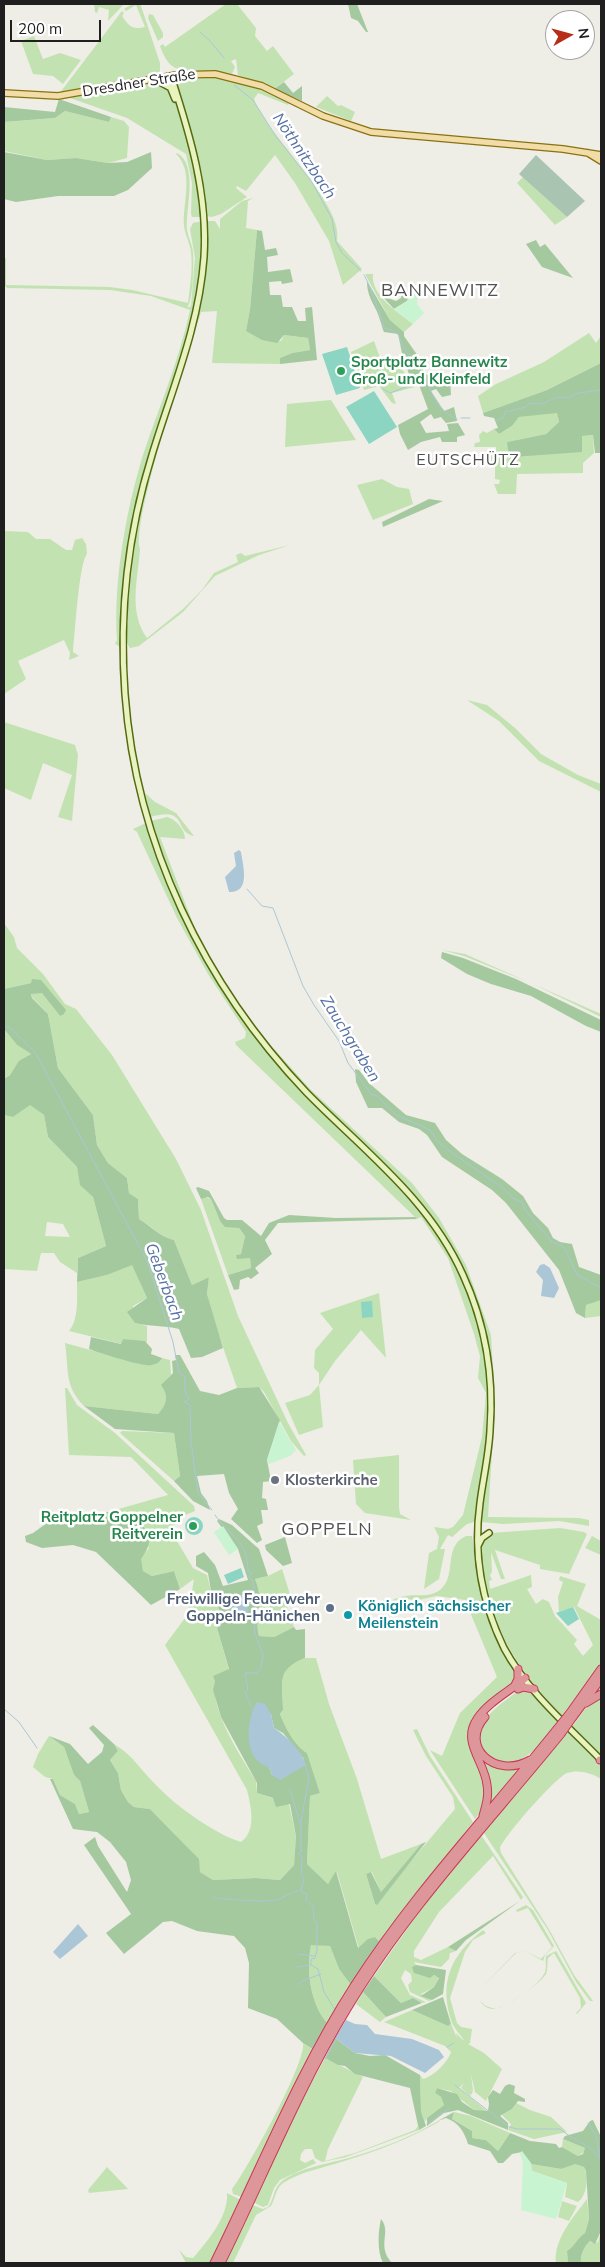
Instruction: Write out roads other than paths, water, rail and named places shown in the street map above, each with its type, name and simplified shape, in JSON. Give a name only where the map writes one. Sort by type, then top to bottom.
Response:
[{"type":"highway","points":[[518,1669],[516,1688],[481,1721],[477,1733],[477,1744],[485,1758],[500,1766],[517,1766],[534,1757]]},
{"type":"highway","points":[[214,2263],[316,2058],[392,1935],[473,1833],[571,1716],[601,1669]]},
{"type":"highway","points":[[584,1704],[601,1679]]},
{"type":"highway","points":[[483,1821],[488,1784],[474,1750],[472,1730],[482,1713],[526,1680]]},
{"type":"highway","points":[[516,1688],[534,1689]]},
{"type":"highway","points":[[571,1716],[584,1704],[601,1694]]},
{"type":"highway","points":[[483,1821],[534,1757],[558,1732]]},
{"type":"highway","points":[[221,2263],[316,2058]]},
{"type":"main road","name":"Dresdner Straße","points":[[4,93],[58,96],[192,73],[236,78],[262,86],[330,119],[359,129],[388,135],[564,148],[601,155]]},
{"type":"main road","points":[[169,76],[170,89],[181,111]]},
{"type":"main road","points":[[169,76],[194,151],[202,199],[204,256],[200,293],[190,342],[142,491],[130,554],[124,610],[126,699],[134,758],[150,826],[168,877],[190,927],[209,964],[242,1016],[264,1044],[311,1096],[374,1155],[419,1203],[442,1237],[463,1274],[483,1334],[491,1386],[490,1434],[479,1505],[478,1547],[482,1584],[489,1611],[503,1645],[526,1680],[601,1760]]},
{"type":"main road","points":[[154,79],[170,89]]},
{"type":"main road","points":[[587,152],[601,161]]},
{"type":"main road","points":[[478,1547],[482,1538],[489,1533]]},
{"type":"water","points":[[239,850],[244,871],[243,883],[236,891],[229,892],[225,877],[236,866],[234,853]]},
{"type":"water","points":[[544,1264],[550,1268],[559,1288],[554,1298],[541,1296],[543,1280],[536,1272],[540,1265]]},
{"type":"water","points":[[246,1595],[248,1614],[235,1617],[229,1598]]},
{"type":"water","points":[[257,1702],[265,1704],[271,1714],[274,1728],[293,1744],[301,1754],[306,1765],[280,1780],[272,1775],[269,1767],[260,1763],[250,1748],[250,1719]]},
{"type":"water","points":[[78,1924],[88,1936],[60,1959],[53,1952]]},
{"type":"water","points":[[346,2020],[355,2024],[367,2025],[375,2034],[412,2039],[439,2050],[444,2057],[425,2073],[391,2056],[355,2053],[335,2038]]},
{"type":"waterway","name":"Nöthnitzbach","points":[[200,32],[224,58]]},
{"type":"waterway","name":"Nöthnitzbach","points":[[234,85],[253,100],[275,135],[312,182],[332,219],[336,242],[342,253],[361,271]]},
{"type":"waterway","name":"Nöthnitzbach","points":[[364,275],[369,284],[384,328],[397,333],[405,350],[415,359],[421,369],[436,401],[448,414],[457,419]]},
{"type":"waterway","points":[[383,389],[390,393],[419,382],[426,382]]},
{"type":"waterway","name":"Nöthnitzbach","points":[[496,421],[504,417],[505,412],[526,407],[530,403],[542,404],[557,397],[569,398],[578,393],[601,390]]},
{"type":"waterway","name":"Nöthnitzbach","points":[[461,418],[470,418]]},
{"type":"waterway","name":"Zauchgraben","points":[[247,889],[262,906],[273,908],[303,986],[339,1041],[348,1063],[372,1095],[376,1095],[396,1115],[430,1130],[438,1142],[503,1188],[514,1199],[522,1202],[525,1210],[551,1241],[562,1246],[566,1251],[577,1275],[601,1288]]},
{"type":"waterway","name":"Geberbach","points":[[4,1027],[9,1027],[35,1052],[147,1261],[173,1342],[179,1373],[185,1377],[185,1391],[189,1399],[184,1402],[190,1405],[191,1442],[198,1493],[212,1510]]},
{"type":"waterway","name":"Geberbach","points":[[215,1515],[241,1545],[245,1552],[248,1571],[252,1573],[249,1577],[253,1581],[256,1601],[252,1607],[256,1617],[254,1631],[263,1655],[261,1668],[257,1673],[245,1673],[248,1690],[245,1692],[252,1709]]},
{"type":"waterway","points":[[4,1709],[19,1722],[37,1748]]},
{"type":"waterway","name":"Geberbach","points":[[304,1762],[309,1778],[301,1821],[301,1852],[298,1854],[302,1856],[301,1875],[304,1878],[301,1891],[307,1894],[306,1900],[313,1906],[314,1919],[317,1924],[317,1950],[315,1958],[311,1959],[311,1965],[318,1969],[324,1992],[335,2010]]},
{"type":"waterway","points":[[290,1790],[300,1823]]},
{"type":"waterway","name":"Geberbach","points":[[214,1898],[269,1901],[282,1898],[300,1890]]},
{"type":"waterway","points":[[298,1954],[314,1956]]},
{"type":"waterway","points":[[297,1967],[310,1965]]},
{"type":"waterway","points":[[298,1986],[302,1981],[321,1974]]},
{"type":"waterway","points":[[329,2020],[334,2011]]},
{"type":"waterway","points":[[313,2046],[321,2035]]},
{"type":"waterway","points":[[325,2059],[336,2040]]},
{"type":"waterway","points":[[447,2047],[454,2043]]},
{"type":"waterway","points":[[455,2085],[509,2127],[518,2129],[560,2129],[587,2146],[601,2160]]},
{"type":"waterway","points":[[427,2124],[450,2108]]},
{"type":"waterway","points":[[588,2123],[596,2136],[600,2157]]},
{"type":"waterway","name":"Geberbach","points":[[601,2163],[601,2169]]},
{"type":"waterway","name":"Geberbach","points":[[601,2171],[601,2180]]},
{"type":"waterway","name":"Geberbach","points":[[601,2184],[601,2189]]},
{"type":"place","name":"Sportplatz Bannewitz Groß- und Kleinfeld","points":[[341,371]]},
{"type":"place","name":"Klosterkirche","points":[[275,1480]]},
{"type":"place","name":"Reitplatz Goppelner Reitverein","points":[[193,1526]]},
{"type":"place","name":"Freiwillige Feuerwehr Goppeln-Hänichen","points":[[330,1608]]},
{"type":"place","name":"Königlich sächsischer Meilenstein","points":[[348,1615]]},
{"type":"district","name":"BANNEWITZ","points":[[440,291]]},
{"type":"district","name":"EUTSCHÜTZ","points":[[468,460]]},
{"type":"district","name":"GOPPELN","points":[[327,1530]]}]
